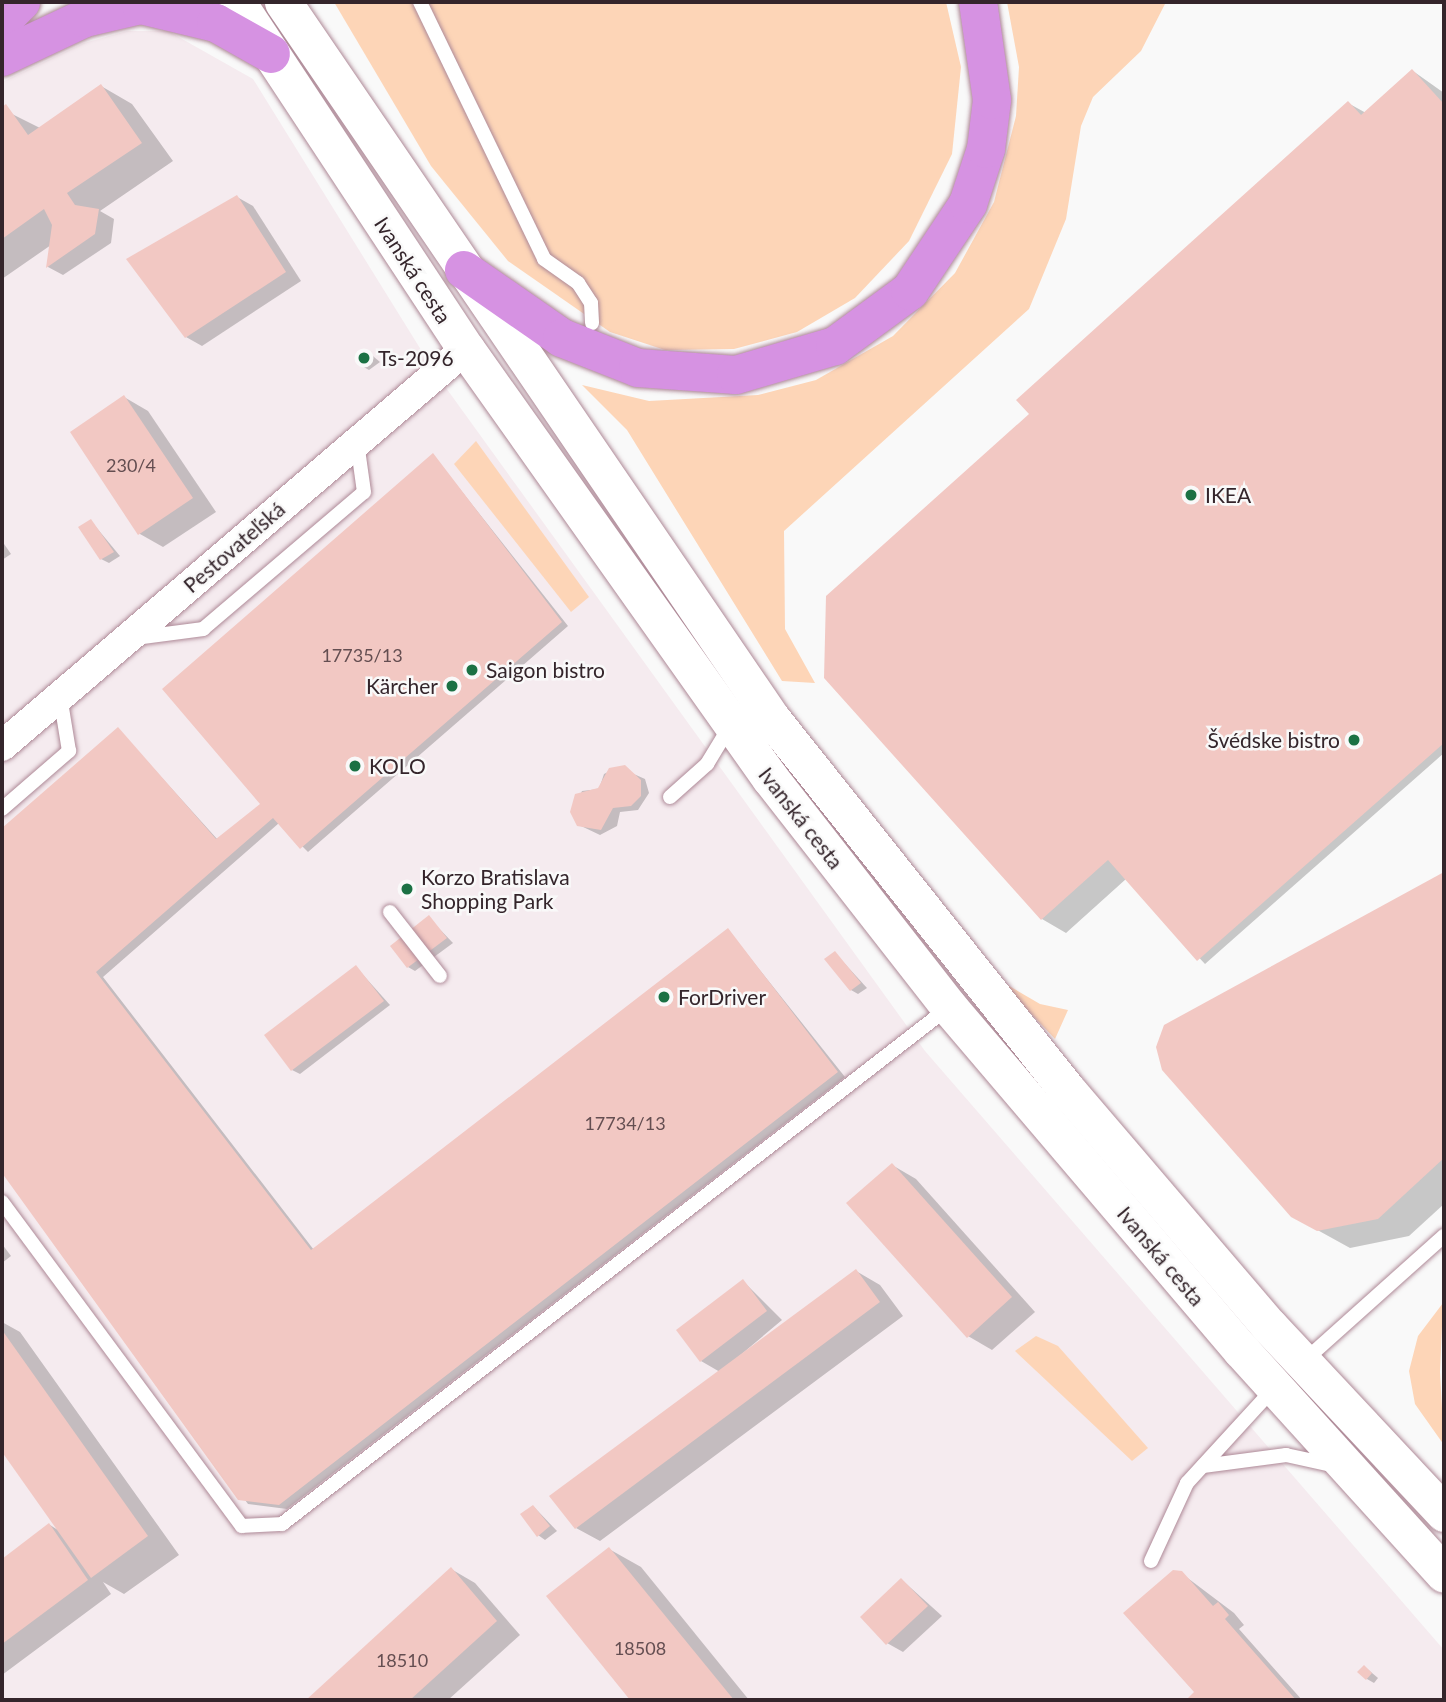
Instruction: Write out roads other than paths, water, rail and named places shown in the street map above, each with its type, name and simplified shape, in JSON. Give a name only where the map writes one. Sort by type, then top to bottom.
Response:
[{"type":"highway","points":[[2,21],[21,2]]},
{"type":"highway","points":[[464,270],[562,338],[638,368],[736,375],[787,365],[835,346],[910,291],[940,254],[968,204],[986,149],[992,100],[978,2]]},
{"type":"highway","points":[[2,57],[85,18],[123,8],[190,13],[271,54]]},
{"type":"street","name":"Ivanská cesta","points":[[237,2],[466,349],[731,725],[949,1007],[1275,1387],[1444,1574]]},
{"type":"street","name":"Ivanská cesta","points":[[283,2],[772,719],[1069,1092],[1303,1362],[1444,1513]]},
{"type":"street","points":[[466,349],[500,319]]},
{"type":"street","name":"Pestovateľská","points":[[2,746],[466,349]]},
{"type":"lane","points":[[420,2],[544,259],[578,283],[591,303],[592,323]]},
{"type":"lane","points":[[127,639],[203,629],[354,501],[364,492],[357,442]]},
{"type":"lane","points":[[2,809],[69,751],[60,696]]},
{"type":"lane","points":[[670,797],[707,764],[731,725]]},
{"type":"lane","points":[[390,912],[440,976]]},
{"type":"lane","points":[[2,1202],[242,1526],[282,1524],[949,1007]]},
{"type":"lane","points":[[1303,1362],[1444,1236]]},
{"type":"lane","points":[[1151,1561],[1187,1483],[1275,1387]]},
{"type":"lane","points":[[1203,1466],[1286,1455],[1350,1469]]},
{"type":"place","name":"Ts-2096","points":[[364,358]]},
{"type":"place","name":"IKEA","points":[[1191,495]]},
{"type":"place","name":"Saigon bistro","points":[[472,670]]},
{"type":"place","name":"Kärcher","points":[[452,686]]},
{"type":"place","name":"Švédske bistro","points":[[1354,740]]},
{"type":"place","name":"KOLO","points":[[355,766]]},
{"type":"place","name":"Korzo Bratislava Shopping Park","points":[[407,889]]},
{"type":"place","name":"ForDriver","points":[[664,997]]}]
